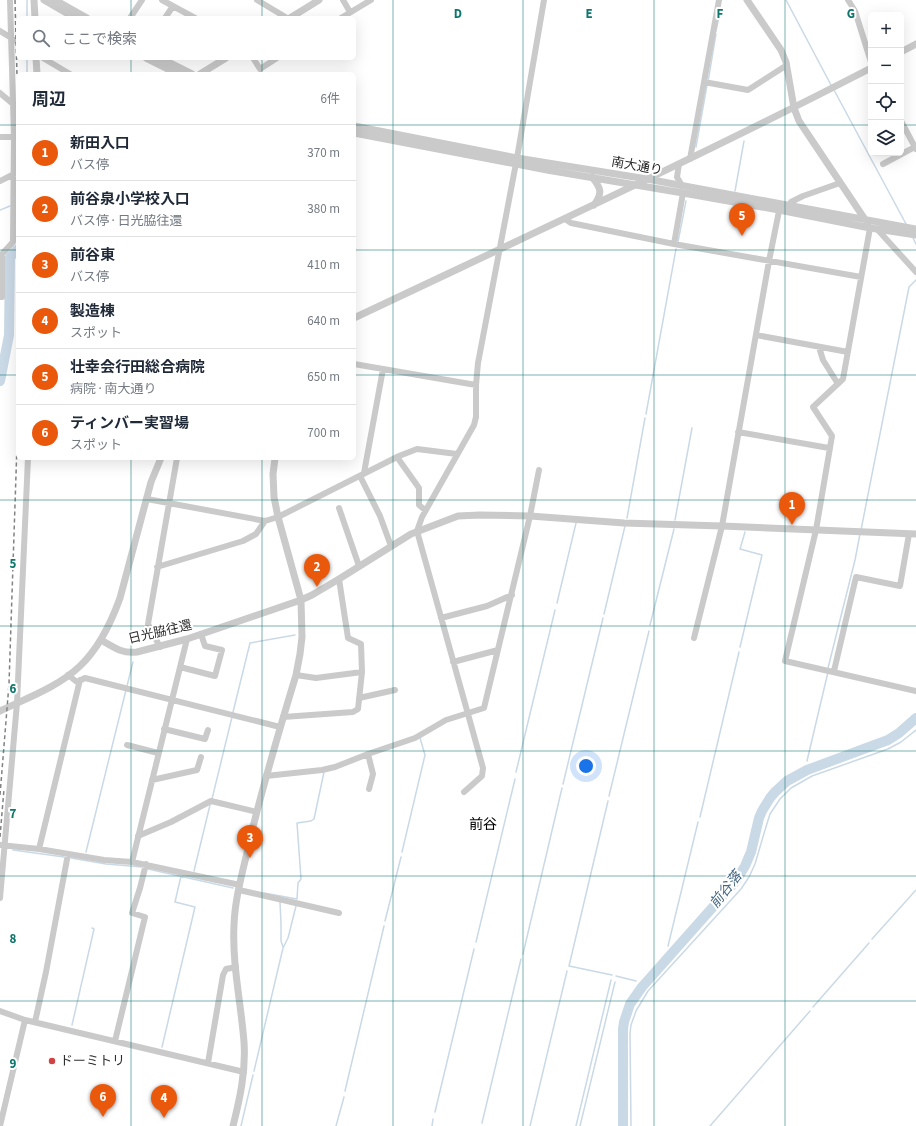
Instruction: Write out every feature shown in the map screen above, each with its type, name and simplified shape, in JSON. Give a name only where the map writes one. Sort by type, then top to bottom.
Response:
[{"type":"street","points":[[0,297],[2,297],[2,254],[13,242],[16,173],[10,0]]},
{"type":"street","points":[[34,0],[35,16]]},
{"type":"street","points":[[44,0],[72,16]]},
{"type":"street","points":[[55,0],[83,16]]},
{"type":"street","points":[[131,16],[142,0]]},
{"type":"street","points":[[162,0],[190,16]]},
{"type":"street","points":[[257,0],[285,16]]},
{"type":"street","points":[[292,16],[319,0]]},
{"type":"street","points":[[343,0],[350,12]]},
{"type":"street","points":[[344,16],[371,0]]},
{"type":"street","points":[[464,792],[482,776],[483,768],[417,531],[425,510],[474,425],[476,417],[478,363],[516,161],[544,0]]},
{"type":"street","points":[[690,158],[719,0]]},
{"type":"street","points":[[747,0],[781,50],[787,65],[794,108],[798,121],[866,221],[916,272]]},
{"type":"street","points":[[848,0],[855,11],[868,52]]},
{"type":"street","points":[[165,16],[172,6]]},
{"type":"street","points":[[0,31],[16,41]]},
{"type":"street","points":[[904,50],[916,44]]},
{"type":"street","points":[[36,60],[37,72]]},
{"type":"street","points":[[46,60],[67,72]]},
{"type":"street","points":[[150,60],[174,72]]},
{"type":"street","points":[[164,60],[188,72]]},
{"type":"street","points":[[203,72],[223,60]]},
{"type":"street","points":[[254,60],[260,69],[274,60]]},
{"type":"street","points":[[704,82],[748,90],[787,65]]},
{"type":"street","points":[[356,317],[646,180],[794,108],[868,70]]},
{"type":"street","points":[[0,93],[13,104]]},
{"type":"street","name":"南大通り","points":[[356,126],[516,161],[547,170],[635,185],[683,190],[780,207],[873,228],[911,232]]},
{"type":"street","points":[[883,164],[916,148],[904,126]]},
{"type":"street","name":"南大通り","points":[[356,134],[516,161],[646,180],[683,190]]},
{"type":"street","points":[[0,137],[14,137]]},
{"type":"street","points":[[674,244],[683,190],[677,177],[679,164]]},
{"type":"street","points":[[0,181],[16,173]]},
{"type":"street","points":[[592,178],[599,188],[600,194],[594,205]]},
{"type":"street","points":[[789,206],[791,202],[803,196],[840,183]]},
{"type":"street","name":"南大通り","points":[[780,207],[789,206],[866,221],[911,232]]},
{"type":"street","points":[[694,638],[722,526],[780,207]]},
{"type":"street","points":[[565,219],[571,223],[674,244],[861,278]]},
{"type":"street","points":[[873,228],[861,278],[843,379],[813,407],[832,436],[816,530],[785,661],[916,691]]},
{"type":"street","points":[[756,335],[848,352]]},
{"type":"street","points":[[819,347],[823,360],[838,384]]},
{"type":"street","points":[[356,364],[476,385]]},
{"type":"street","points":[[383,369],[362,474],[391,546]]},
{"type":"street","points":[[738,432],[830,448]]},
{"type":"street","points":[[147,499],[265,521],[278,517],[362,474],[417,449],[457,454]]},
{"type":"street","points":[[397,457],[419,488],[419,505],[425,510]]},
{"type":"street","points":[[0,898],[2,845],[17,703],[28,460]]},
{"type":"street","points":[[0,711],[68,676],[80,666],[101,640],[113,617],[120,598],[155,470],[160,460]]},
{"type":"street","points":[[160,647],[148,624],[176,460]]},
{"type":"street","points":[[233,1126],[241,1094],[244,1072],[244,1043],[234,942],[234,924],[239,887],[266,776],[296,675],[302,637],[301,600],[278,517],[274,497],[274,460]]},
{"type":"street","points":[[266,776],[322,770],[335,767],[415,738],[446,720],[484,708],[512,595],[540,470]]},
{"type":"street","points":[[339,508],[359,566]]},
{"type":"street","name":"日光脇往還","points":[[101,640],[112,647],[125,652],[137,652],[187,639],[301,600],[339,579],[410,534],[458,516],[530,516],[624,523],[912,534]]},
{"type":"street","points":[[157,567],[243,541],[256,534],[265,521]]},
{"type":"street","points":[[833,671],[856,577],[900,586],[912,534]]},
{"type":"street","points":[[283,717],[353,712],[358,709],[362,672],[361,644],[348,638],[339,579]]},
{"type":"street","points":[[441,618],[487,606],[512,595]]},
{"type":"street","points":[[180,667],[215,676],[222,650],[205,646],[201,634]]},
{"type":"street","points":[[132,862],[187,639]]},
{"type":"street","points":[[453,662],[498,650]]},
{"type":"street","points":[[296,675],[316,678],[362,672]]},
{"type":"street","points":[[68,676],[76,682],[84,678],[280,726]]},
{"type":"street","points":[[39,849],[80,680]]},
{"type":"street","points":[[359,698],[395,690]]},
{"type":"street","points":[[164,729],[205,739],[208,730]]},
{"type":"street","points":[[127,745],[158,753]]},
{"type":"street","points":[[368,754],[373,774],[369,789]]},
{"type":"street","points":[[152,780],[197,770],[201,757]]},
{"type":"street","points":[[138,836],[171,822],[211,800],[257,812]]},
{"type":"street","points":[[2,845],[39,849],[104,860],[146,864],[339,913]]},
{"type":"street","points":[[35,1022],[68,854]]},
{"type":"street","points":[[115,1041],[145,917],[132,913],[146,864]]},
{"type":"street","points":[[208,1063],[223,975],[226,969],[236,967]]},
{"type":"street","points":[[0,1011],[26,1020],[244,1072]]},
{"type":"street","points":[[0,1126],[26,1020]]},
{"type":"waterway","points":[[27,0],[27,16]]},
{"type":"waterway","points":[[786,0],[831,85]]},
{"type":"waterway","points":[[716,31],[719,16]]},
{"type":"waterway","points":[[708,82],[716,34]]},
{"type":"waterway","points":[[27,60],[27,72]]},
{"type":"waterway","points":[[696,147],[707,85]]},
{"type":"waterway","points":[[834,90],[906,224]]},
{"type":"waterway","points":[[735,191],[744,141]]},
{"type":"waterway","points":[[678,242],[686,201]]},
{"type":"waterway","points":[[0,210],[10,206]]},
{"type":"waterway","points":[[912,236],[916,244]]},
{"type":"waterway","points":[[646,414],[676,249]]},
{"type":"waterway","points":[[0,381],[9,335],[10,257],[16,251]]},
{"type":"waterway","points":[[861,530],[909,287],[916,280]]},
{"type":"waterway","points":[[627,518],[645,418]]},
{"type":"waterway","points":[[675,520],[692,428]]},
{"type":"waterway","points":[[557,603],[576,523]]},
{"type":"waterway","points":[[604,614],[625,526]]},
{"type":"waterway","points":[[650,625],[674,529]]},
{"type":"waterway","points":[[740,647],[762,555],[740,549],[745,532]]},
{"type":"waterway","points":[[828,668],[860,534]]},
{"type":"waterway","points":[[516,772],[555,610]]},
{"type":"waterway","points":[[563,784],[603,618]]},
{"type":"waterway","points":[[609,796],[649,631]]},
{"type":"waterway","points":[[233,712],[250,643],[295,635]]},
{"type":"waterway","points":[[700,817],[739,652]]},
{"type":"waterway","points":[[127,686],[133,662]]},
{"type":"waterway","points":[[807,761],[828,672]]},
{"type":"waterway","points":[[86,852],[126,690]]},
{"type":"waterway","points":[[212,799],[232,717]]},
{"type":"waterway","name":"前谷落","points":[[623,1126],[623,1029],[630,1004],[642,987],[736,881],[751,852],[759,818],[770,798],[787,781],[807,770],[888,740],[899,733],[916,718]]},
{"type":"waterway","points":[[631,1126],[630,1033],[636,1011],[648,991],[741,889],[755,864],[770,814],[780,799],[791,788],[812,776],[888,749],[901,742],[916,730]]},
{"type":"waterway","points":[[402,852],[425,755],[420,738]]},
{"type":"waterway","points":[[264,893],[297,899],[298,883],[301,879],[297,823],[311,821],[314,819],[324,772]]},
{"type":"waterway","points":[[476,942],[515,779]]},
{"type":"waterway","points":[[523,954],[562,788]]},
{"type":"waterway","points":[[608,801],[569,966],[612,975]]},
{"type":"waterway","points":[[194,871],[210,805]]},
{"type":"waterway","points":[[668,946],[698,822]]},
{"type":"waterway","points":[[13,850],[64,857]]},
{"type":"waterway","points":[[385,921],[401,857]]},
{"type":"waterway","points":[[71,858],[106,864],[142,867]]},
{"type":"waterway","points":[[148,869],[233,888]]},
{"type":"waterway","points":[[162,1047],[195,907],[175,902],[181,876]]},
{"type":"waterway","points":[[872,939],[916,890]]},
{"type":"waterway","points":[[280,902],[281,941],[283,947]]},
{"type":"waterway","points":[[254,1071],[283,948],[288,938],[296,906]]},
{"type":"waterway","points":[[345,1091],[384,926]]},
{"type":"waterway","points":[[72,1025],[94,929],[92,928]]},
{"type":"waterway","points":[[813,1007],[869,943]]},
{"type":"waterway","points":[[435,1112],[474,949]]},
{"type":"waterway","points":[[482,1123],[521,959]]},
{"type":"waterway","points":[[530,1126],[567,971]]},
{"type":"waterway","points":[[616,976],[636,981]]},
{"type":"waterway","points":[[576,1126],[611,980]]},
{"type":"waterway","points":[[580,1126],[615,982]]},
{"type":"waterway","points":[[710,1126],[810,1011]]},
{"type":"waterway","points":[[241,1126],[253,1075]]},
{"type":"waterway","points":[[336,1126],[344,1097]]},
{"type":"waterway","points":[[432,1126],[433,1119]]},
{"type":"railway","points":[[15,0],[16,38]]},
{"type":"railway","points":[[17,60],[17,72]]},
{"type":"railway","points":[[0,795],[9,684],[16,460]]},
{"type":"railway","points":[[0,837],[4,789]]},
{"type":"place","name":"壮幸会行田総合病院","points":[[742,236]]},
{"type":"place","name":"新田入口","points":[[792,525]]},
{"type":"place","name":"前谷泉小学校入口","points":[[317,587]]},
{"type":"place","name":"前谷東","points":[[250,858]]},
{"type":"place","name":"ドーミトリ","points":[[52,1061]]},
{"type":"place","name":"ティンバー実習場","points":[[103,1117]]},
{"type":"place","name":"製造棟","points":[[164,1118]]},
{"type":"district","name":"前谷","points":[[483,825]]}]
